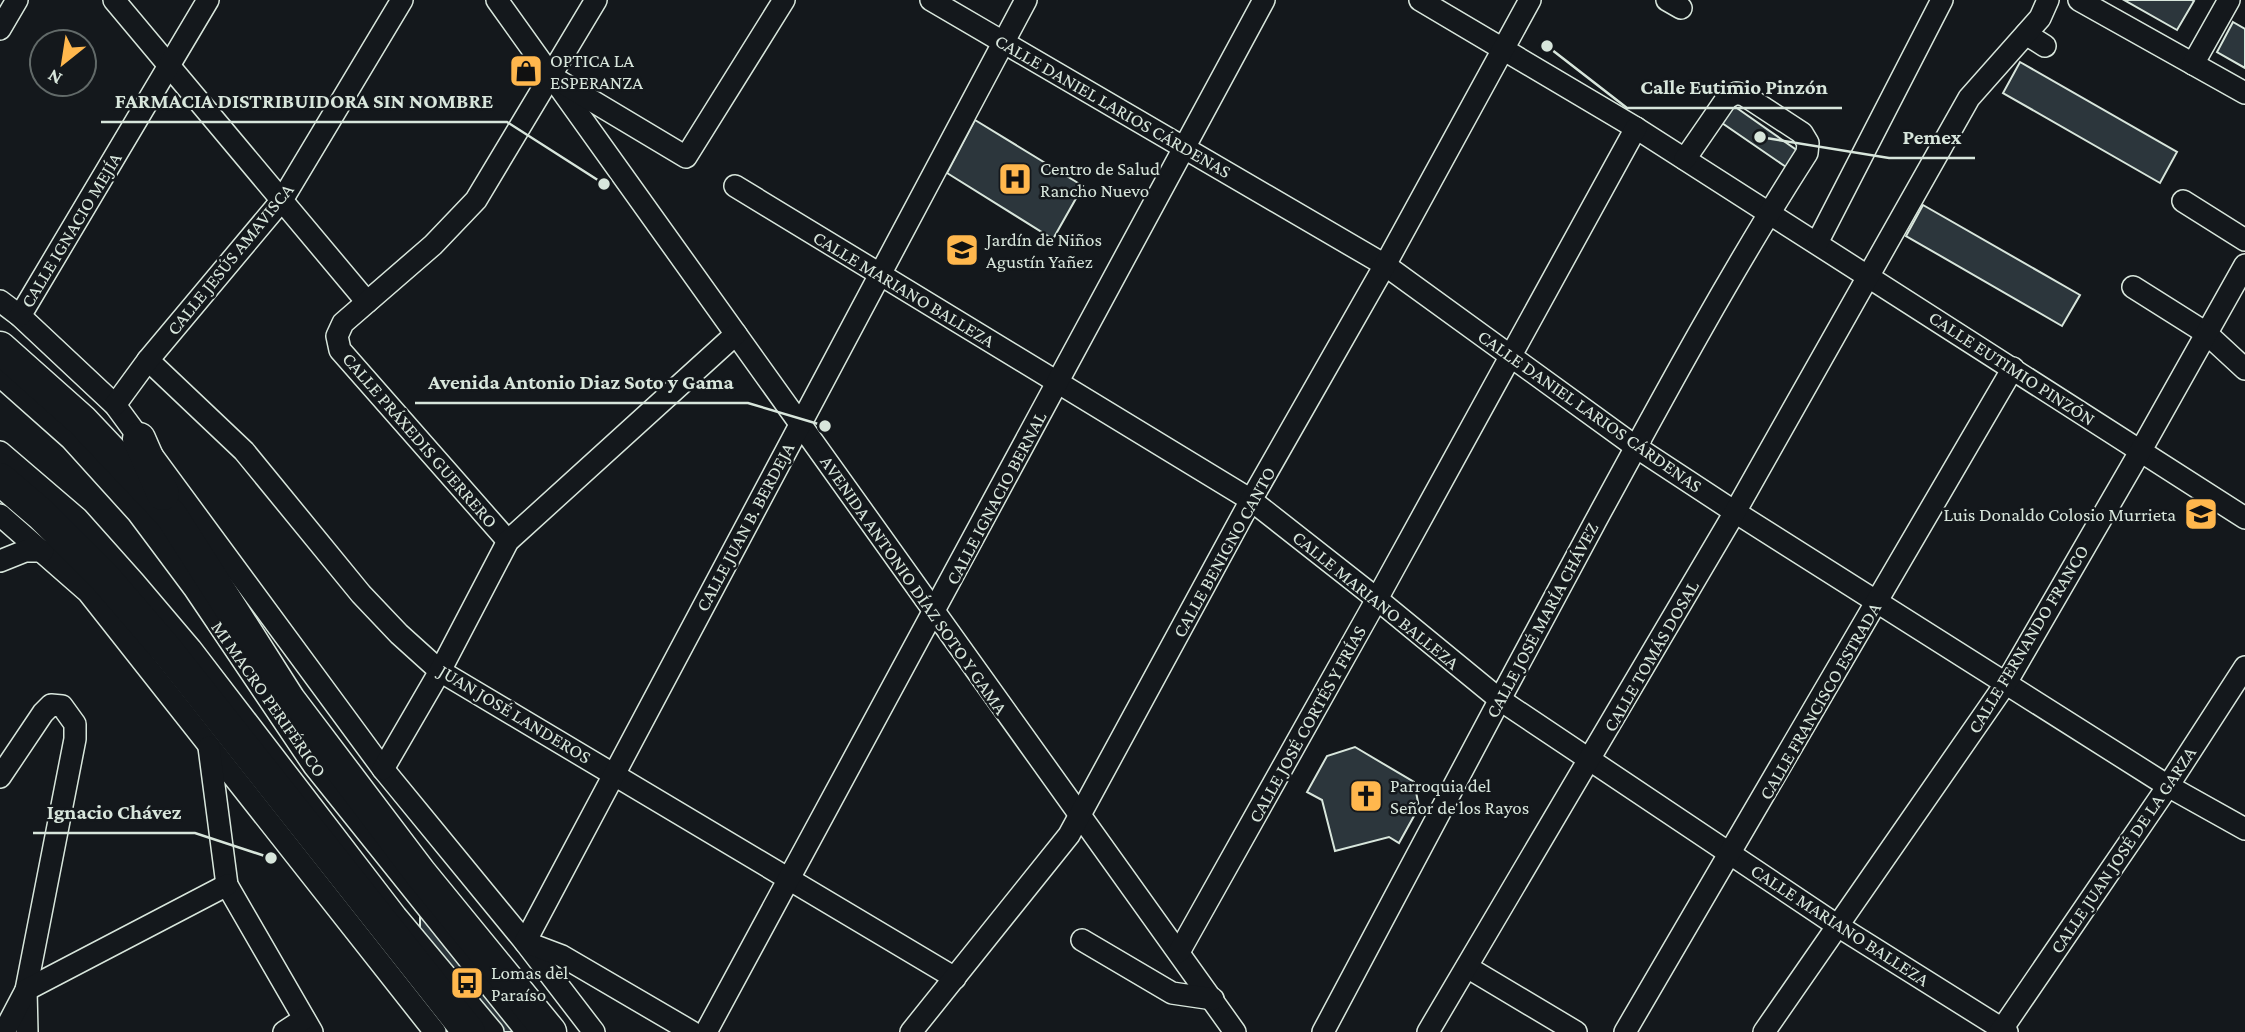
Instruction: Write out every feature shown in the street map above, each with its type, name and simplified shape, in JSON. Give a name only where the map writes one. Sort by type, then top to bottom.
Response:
[{"type":"highway","points":[[0,348],[82,421],[179,527],[229,563]]},
{"type":"highway","points":[[139,439],[179,527],[289,700],[420,873],[550,1032]]},
{"type":"highway","points":[[0,479],[41,514],[96,569],[157,639],[469,1032]]},
{"type":"street","points":[[0,29],[17,0]]},
{"type":"street","points":[[114,0],[367,302],[433,245],[477,200],[596,0]]},
{"type":"street","name":"CALLE IGNACIO MEJÍA","points":[[20,316],[208,0]]},
{"type":"street","name":"CALLE JESÚS AMAVISCA","points":[[115,405],[148,360],[282,200],[402,0]]},
{"type":"street","name":"AVENIDA ANTONIO DÍAZ SOTO Y GAMA","points":[[497,0],[1235,1032]]},
{"type":"street","points":[[551,76],[686,157],[784,0]]},
{"type":"street","name":"CALLE DANIEL LARIOS CÁRDENAS","points":[[931,0],[1385,265],[1636,447],[1735,512],[2168,786],[2245,829]]},
{"type":"street","name":"CALLE JUAN B. BERDEJA","points":[[525,942],[1026,0]]},
{"type":"street","name":"CALLE IGNACIO BERNAL","points":[[706,1032],[1264,0]]},
{"type":"street","name":"CALLE EUTIMIO PINZÓN","points":[[1420,0],[1636,128],[2245,518]]},
{"type":"street","name":"CALLE BENIGNO CANTO","points":[[912,1032],[1069,835],[1251,500],[1531,0]]},
{"type":"street","points":[[1817,243],[1942,0]]},
{"type":"street","points":[[2079,0],[2245,93]]},
{"type":"street","points":[[2193,64],[2229,0]]},
{"type":"street","name":"CALLE TOMÁS DOSAL","points":[[1428,1032],[1735,512],[1969,98],[2026,34],[2049,15]]},
{"type":"street","points":[[2026,34],[2045,46]]},
{"type":"street","name":"CALLE JOSÉ MARÍA CHÁVEZ","points":[[1323,1032],[1636,447],[1768,212],[1807,153],[1808,143],[1802,133],[1744,94],[1735,93],[1727,98],[1685,159]]},
{"type":"street","name":"CALLE JOSÉ CORTÉS Y FRÍAS","points":[[1179,952],[1636,128]]},
{"type":"street","name":"CALLE MARIANO BALLEZA","points":[[735,186],[1251,500],[1499,699],[1838,926],[2003,1031]]},
{"type":"street","points":[[2183,201],[2245,240]]},
{"type":"street","name":"CALLE FERNANDO FRANCO","points":[[1764,1032],[2006,683],[2245,265]]},
{"type":"street","points":[[2133,287],[2206,333],[2245,369]]},
{"type":"street","points":[[0,301],[20,316],[115,405],[383,769],[525,942],[594,1032]]},
{"type":"street","name":"CALLE PRÁXEDIS GUERRERO","points":[[367,302],[343,323],[337,336],[340,350],[508,541]]},
{"type":"street","points":[[383,769],[440,671],[508,541],[736,334]]},
{"type":"street","name":"JUAN JOSÉ LANDEROS","points":[[148,360],[244,450],[361,594],[399,634],[440,671],[955,978]]},
{"type":"street","name":"CALLE FRANCISCO ESTRADA","points":[[1625,1032],[2013,368]]},
{"type":"street","name":"MI MACRO PERIFÉRICO","points":[[0,376],[71,439],[138,513],[194,588],[314,766],[527,1032]]},
{"type":"street","name":"MI MACRO PERIFÉRICO","points":[[0,452],[77,518],[135,583],[191,649],[396,916],[493,1032]]},
{"type":"street","points":[[0,515],[88,592],[435,1032]]},
{"type":"street","points":[[0,561],[25,551],[43,551]]},
{"type":"street","name":"CALLE JUAN JOSÉ DE LA GARZA","points":[[2003,1031],[2245,667]]},
{"type":"street","points":[[0,776],[43,713],[51,705],[62,706],[75,724],[75,739],[26,990],[27,1032]]},
{"type":"street","points":[[208,744],[227,885],[308,1025],[284,1032]]},
{"type":"street","points":[[4,1032],[26,990],[227,885]]},
{"type":"street","points":[[1082,940],[1172,993],[1213,999]]},
{"type":"street","points":[[525,942],[562,956],[692,1032]]},
{"type":"street","points":[[1467,967],[1576,1032]]},
{"type":"building","points":[[2124,0],[2192,0],[2194,1],[2177,30]]},
{"type":"building","points":[[2233,22],[2245,29],[2245,68],[2217,52]]},
{"type":"building","points":[[2020,62],[2177,152],[2160,183],[2003,93]]},
{"type":"building","points":[[1734,106],[1798,151],[1786,167],[1722,123]]},
{"type":"building","name":"Centro de Salud Rancho Nuevo","points":[[975,120],[1083,186],[1053,239],[947,173]]},
{"type":"building","points":[[1923,205],[2080,295],[2062,326],[1906,236]]},
{"type":"building","name":"Parroquia del Señor de los Rayos","points":[[1355,747],[1414,782],[1419,807],[1399,843],[1389,837],[1335,851],[1322,800],[1307,792],[1327,756]]},
{"type":"building","name":"Lomas del Paraíso","points":[[420,914],[514,1032],[498,1032],[420,935]]},
{"type":"place","name":"Calle Eutimio Pinzón","points":[[1547,46]]},
{"type":"place","name":"OPTICA LA ESPERANZA","points":[[526,71]]},
{"type":"place","name":"Pemex","points":[[1760,137]]},
{"type":"place","name":"Centro de Salud Rancho Nuevo","points":[[1015,179]]},
{"type":"place","name":"FARMACIA DISTRIBUIDORA SIN NOMBRE","points":[[604,184]]},
{"type":"place","name":"Jardín de Niños Agustín Yañez","points":[[962,250]]},
{"type":"place","name":"Avenida Antonio Diaz Soto y Gama","points":[[825,426]]},
{"type":"place","name":"Luis Donaldo Colosio Murrieta","points":[[2201,514]]},
{"type":"place","name":"Parroquia del Señor de los Rayos","points":[[1366,796]]},
{"type":"place","name":"Ignacio Chávez","points":[[271,858]]},
{"type":"place","name":"Lomas del Paraíso","points":[[467,983]]}]
